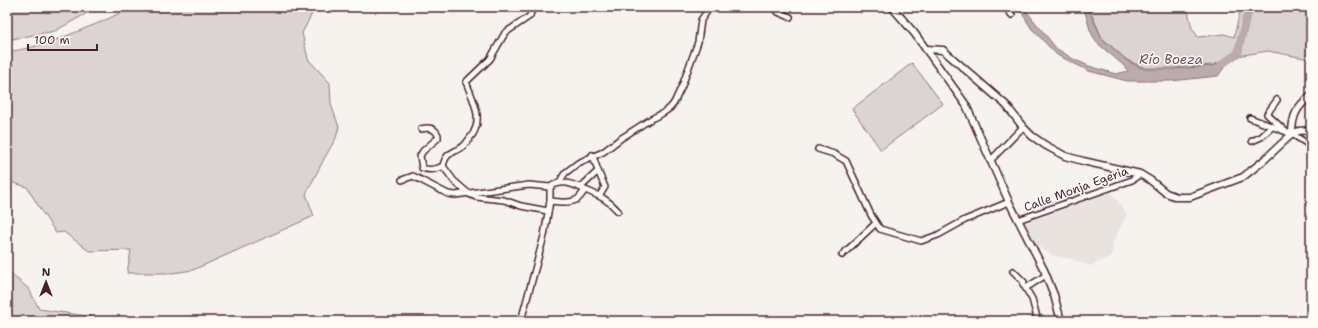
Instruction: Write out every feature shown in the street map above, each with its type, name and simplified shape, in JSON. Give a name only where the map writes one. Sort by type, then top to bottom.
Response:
[{"type":"street","points":[[421,129],[430,128],[436,130],[438,135],[420,156],[422,168],[436,170],[443,166],[447,156],[451,152],[463,147],[473,134],[478,124],[478,113],[466,82],[490,59],[505,33],[530,16],[532,7]]},
{"type":"street","points":[[559,183],[563,175],[578,162],[603,152],[651,119],[663,113],[674,103],[698,42],[701,20],[710,7]]},
{"type":"street","points":[[777,7],[778,12],[790,17]]},
{"type":"street","points":[[892,7],[911,29],[933,49],[966,105],[988,158],[1046,274],[1054,296],[1060,321]]},
{"type":"street","points":[[1005,7],[1012,15]]},
{"type":"street","points":[[933,49],[943,50],[1006,105],[1023,127],[1038,141],[1065,156],[1140,174],[1172,196],[1190,198],[1243,177],[1263,161],[1288,135],[1298,108],[1311,96]]},
{"type":"street","points":[[1277,100],[1267,114],[1284,129],[1288,135]]},
{"type":"street","points":[[1250,118],[1311,146]]},
{"type":"street","points":[[988,158],[1023,127]]},
{"type":"street","points":[[1252,141],[1262,137],[1272,127]]},
{"type":"street","points":[[1288,135],[1299,131],[1311,130]]},
{"type":"street","points":[[818,149],[834,154],[846,161],[871,215],[880,229],[921,240],[938,235],[965,220],[1009,202]]},
{"type":"street","points":[[592,156],[605,187],[600,195]]},
{"type":"street","points":[[443,166],[454,181],[469,194],[484,198],[504,200],[521,206],[548,211]]},
{"type":"street","points":[[550,201],[576,200],[580,197],[584,189],[598,171]]},
{"type":"street","name":"Calle Monja Egeria","points":[[1018,220],[1132,180],[1140,174]]},
{"type":"street","points":[[402,180],[413,176],[448,194],[469,194],[529,185],[550,187],[559,183],[565,183],[600,195],[611,203],[618,211]]},
{"type":"street","points":[[521,321],[544,236],[550,201],[550,187]]},
{"type":"street","points":[[842,255],[876,223]]},
{"type":"street","points":[[1013,271],[1024,282],[1023,284],[1032,300],[1038,321]]},
{"type":"street","points":[[1026,288],[1046,274]]},
{"type":"shaded area","points":[[7,7],[98,7],[55,31],[7,40]]},
{"type":"shaded area","points":[[131,7],[321,7],[314,10],[302,33],[308,59],[330,83],[331,104],[339,127],[336,138],[306,194],[314,216],[193,270],[172,273],[127,273],[131,250],[89,251],[64,232],[56,233],[27,187],[7,181],[7,52],[37,46],[57,39],[104,21]]},
{"type":"shaded area","points":[[1016,7],[1023,7],[1056,48],[1073,59],[1089,66],[1116,74],[1128,71],[1096,42],[1090,30],[1085,12],[1080,7],[1087,7],[1102,38],[1127,61],[1145,69],[1173,69],[1213,66],[1231,58],[1218,76],[1171,81],[1127,81],[1089,71],[1057,55],[1031,28],[1022,13]]},
{"type":"shaded area","points":[[1087,7],[1187,7],[1192,28],[1198,37],[1224,34],[1234,37],[1241,7],[1311,7],[1311,57],[1309,59],[1268,51],[1231,57],[1213,65],[1173,68],[1145,68],[1127,60],[1102,38],[1090,10]]},
{"type":"shaded area","points":[[912,63],[943,104],[881,150],[852,109]]},
{"type":"shaded area","points":[[1111,192],[1127,214],[1113,243],[1112,256],[1090,266],[1071,259],[1053,256],[1037,246],[1025,223]]},
{"type":"shaded area","points":[[7,271],[29,289],[39,309],[121,321],[7,321]]},
{"type":"waterway","name":"Río Boeza","points":[[1222,64],[1238,53],[1246,18],[1251,7]]}]
